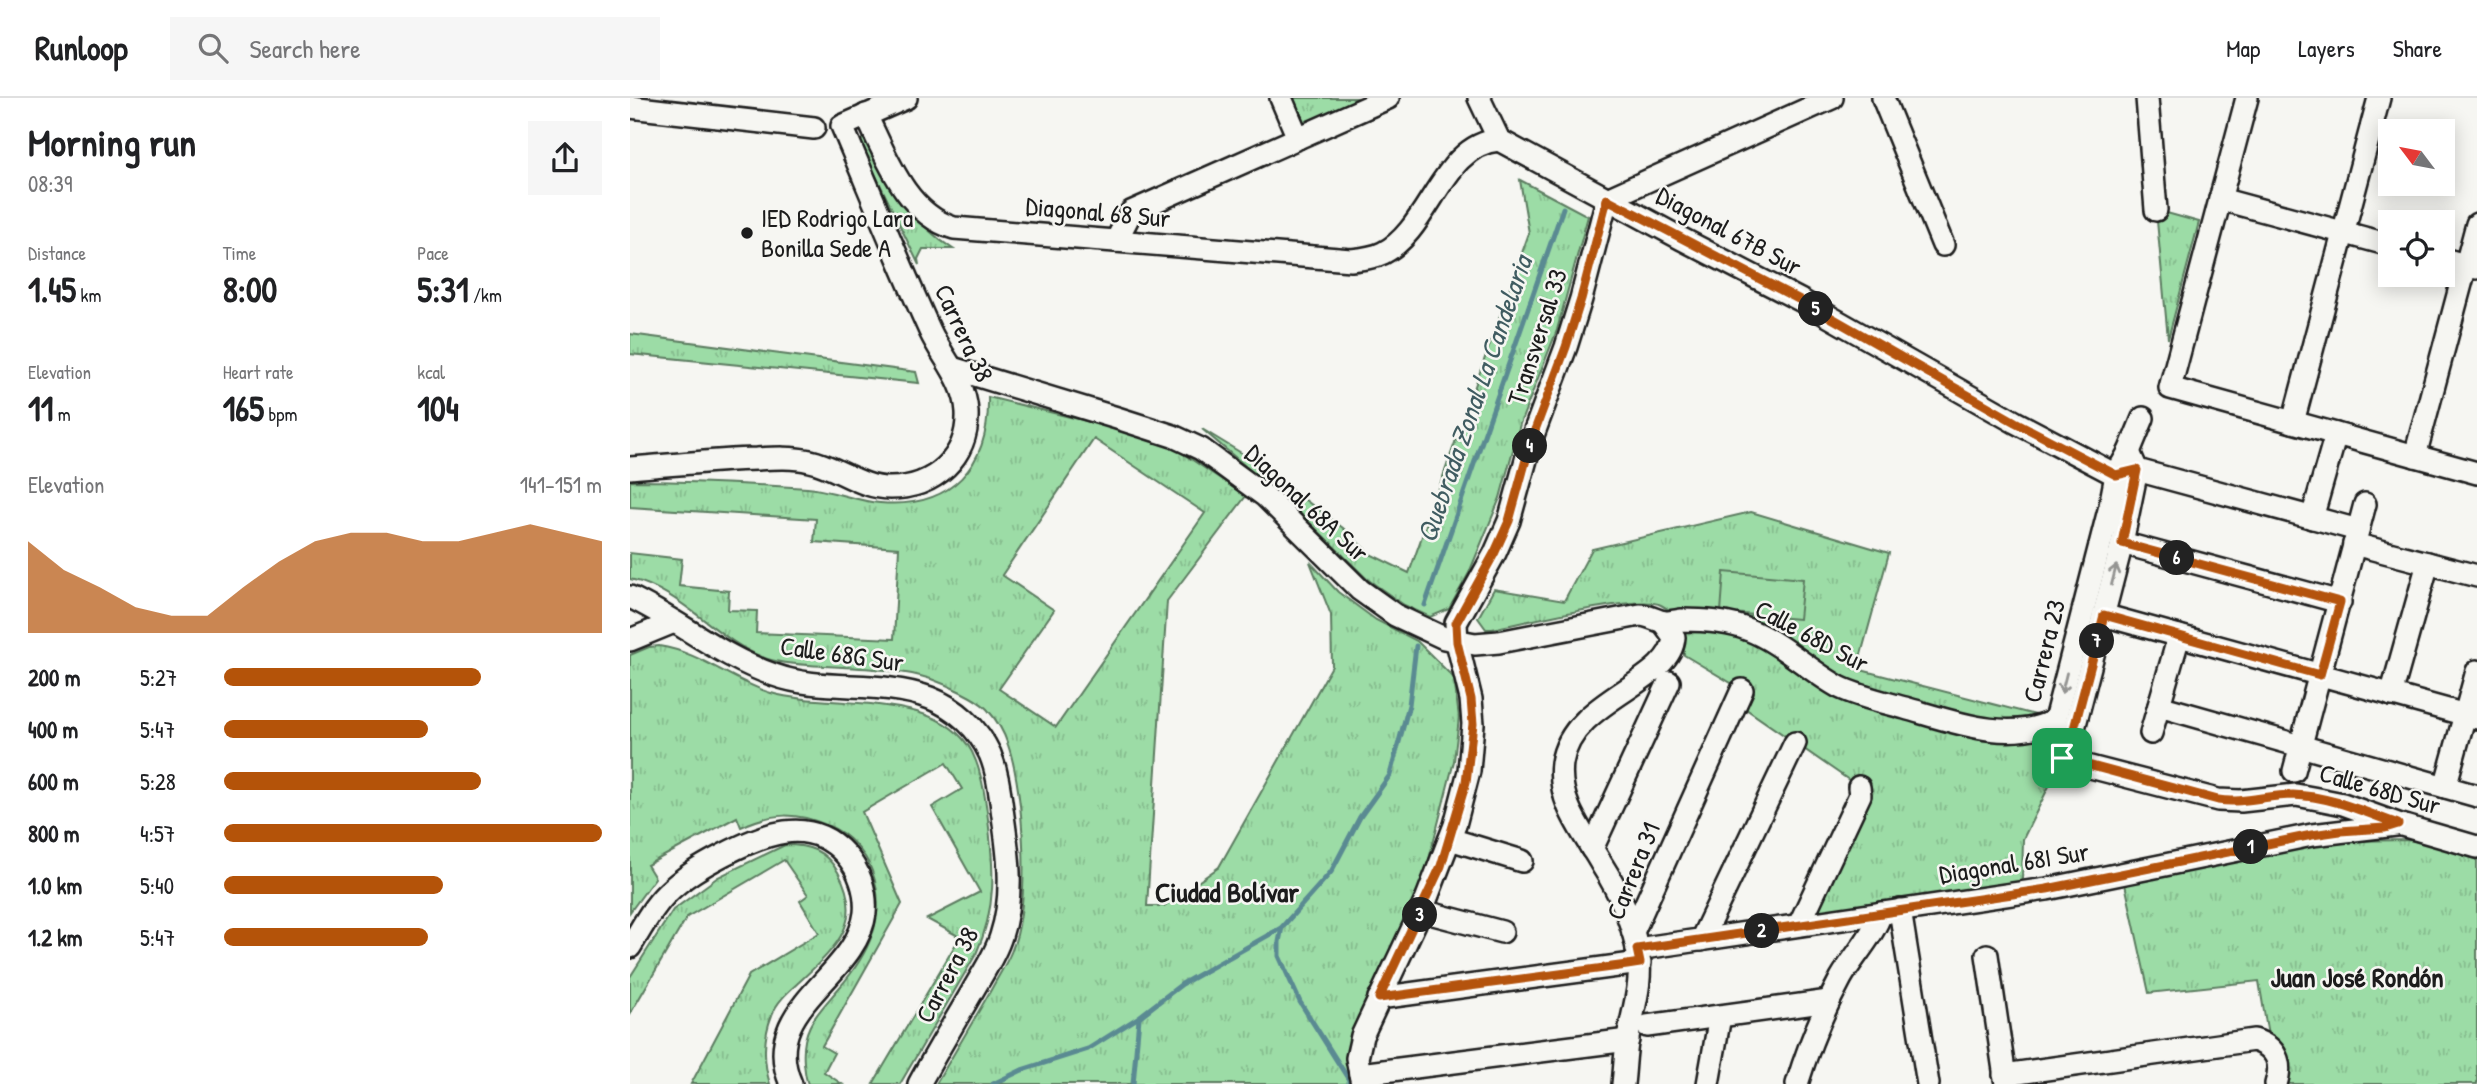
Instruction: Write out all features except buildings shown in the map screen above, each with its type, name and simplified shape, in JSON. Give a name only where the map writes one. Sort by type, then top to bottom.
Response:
[{"type":"street","points":[[1281,98],[1298,138]]},
{"type":"street","points":[[1115,241],[1131,212],[1388,98]]},
{"type":"street","points":[[1479,98],[1499,140]]},
{"type":"street","points":[[1607,199],[1832,98]]},
{"type":"street","points":[[1883,98],[1943,244]]},
{"type":"street","points":[[2147,98],[2155,210]]},
{"type":"street","points":[[2247,98],[2170,388],[2477,473]]},
{"type":"street","points":[[2293,422],[2379,98]]},
{"type":"street","points":[[866,115],[892,101]]},
{"type":"street","points":[[630,107],[660,104],[814,128]]},
{"type":"street","name":"Diagonal 68 Sur","points":[[866,115],[907,191],[926,213],[954,228],[1351,260],[1373,258],[1397,243],[1461,157],[1479,144],[1499,140]]},
{"type":"street","name":"Carrera 38","points":[[630,468],[775,458],[810,461],[859,482],[882,488],[903,487],[930,479],[950,464],[964,441],[967,425],[966,401],[958,379],[931,333],[842,126],[866,115]]},
{"type":"street","name":"Diagonal 67B Sur","points":[[1499,140],[1802,301],[2015,422],[2116,475]]},
{"type":"street","name":"Transversal 33","points":[[1361,1079],[1357,1058],[1362,1036],[1422,911],[1450,839],[1466,782],[1473,724],[1471,699],[1457,642],[1456,623],[1509,521],[1532,438],[1581,299],[1607,199]]},
{"type":"street","points":[[2220,199],[2378,242]]},
{"type":"street","points":[[2414,456],[2471,267],[2477,224]]},
{"type":"street","name":"Diagonal 68A Sur","points":[[952,369],[1117,418],[1201,449],[1265,496],[1343,575],[1377,603],[1414,625],[1457,642]]},
{"type":"street","name":"Carrera 23","points":[[2116,475],[2055,720],[2053,745],[2062,758],[2071,740],[2122,543],[2133,461],[2143,418]]},
{"type":"street","points":[[2312,518],[2336,434]]},
{"type":"street","points":[[2116,475],[2133,461],[2312,518],[2428,564],[2477,576]]},
{"type":"street","points":[[2294,771],[2365,504]]},
{"type":"street","points":[[2122,543],[2340,602]]},
{"type":"street","points":[[2390,695],[2428,564]]},
{"type":"street","name":"Calle 68G Sur","points":[[630,597],[741,662],[771,674],[800,682],[912,692],[944,704],[972,726]]},
{"type":"street","name":"Calle 68D Sur","points":[[1457,642],[1499,642],[1633,616],[1647,615],[1663,622],[1723,623],[1748,629],[1769,640],[1842,688],[1942,719],[1993,730],[2043,726],[2055,720]]},
{"type":"street","points":[[2104,615],[2471,716]]},
{"type":"street","points":[[630,640],[674,622]]},
{"type":"street","points":[[1637,948],[1615,888],[1572,817],[1564,793],[1562,772],[1565,751],[1581,723],[1638,681],[1671,652],[1674,637],[1663,622]]},
{"type":"street","points":[[2151,733],[2179,636]]},
{"type":"street","points":[[2445,787],[2471,716],[2477,671]]},
{"type":"street","points":[[1592,849],[1669,681]]},
{"type":"street","name":"Carrera 31","points":[[1623,1084],[1628,1040],[1638,993],[1637,948],[1742,690]]},
{"type":"street","points":[[2159,706],[2477,796]]},
{"type":"street","name":"Carrera 38","points":[[919,1084],[994,954],[1002,935],[1008,902],[1009,858],[998,780],[990,755],[972,726]]},
{"type":"street","points":[[1701,940],[1795,743]]},
{"type":"street","name":"Calle 68D Sur","points":[[2062,758],[2218,800],[2241,801],[2297,795],[2343,804],[2398,824],[2477,846]]},
{"type":"street","points":[[1799,925],[1860,795],[1859,787]]},
{"type":"street","name":"Diagonal 68I Sur","points":[[1379,998],[1637,948],[2047,889],[2312,835],[2385,828],[2398,824]]},
{"type":"street","points":[[630,947],[664,896],[681,879],[755,839],[777,832],[796,831],[821,836],[841,850],[859,875],[865,915],[852,950],[807,998],[792,1023],[784,1054],[791,1084]]},
{"type":"street","points":[[1450,839],[1522,861]]},
{"type":"street","points":[[1422,911],[1502,932]]},
{"type":"street","points":[[1797,1084],[1829,1001],[1856,953],[1891,912]]},
{"type":"street","points":[[1891,912],[1928,1084]]},
{"type":"street","points":[[1987,955],[2005,1080],[2254,1040],[2266,1044],[2274,1051],[2278,1060],[2276,1084]]},
{"type":"street","points":[[1647,1026],[1829,1001]]},
{"type":"street","points":[[1708,1084],[1720,1016]]},
{"type":"street","points":[[1361,1079],[1628,1040]]},
{"type":"green space","points":[[1290,98],[1360,98],[1302,125]]},
{"type":"green space","points":[[870,136],[913,213],[937,238],[953,249],[923,249],[918,259],[919,265],[859,141]]},
{"type":"green space","points":[[1520,180],[1588,216],[1557,330],[1520,424],[1500,498],[1469,573],[1449,609],[1430,617],[1404,605],[1367,579],[1298,511],[1202,429],[1243,454],[1343,528],[1370,554],[1409,573],[1529,233]]},
{"type":"green space","points":[[2156,210],[2199,222],[2168,339]]},
{"type":"green space","points":[[630,334],[916,372],[919,383],[630,354]]},
{"type":"green space","points":[[988,397],[1103,425],[1170,445],[1246,496],[1167,601],[1147,906],[1164,906],[1219,867],[1332,666],[1331,615],[1310,562],[1338,592],[1376,620],[1417,641],[1454,678],[1459,718],[1454,761],[1426,871],[1363,1017],[1356,1084],[936,1084],[1005,964],[1018,930],[1023,877],[1021,818],[1014,765],[999,726],[987,709],[976,700],[931,679],[886,670],[791,664],[762,657],[745,649],[666,593],[630,579],[630,553],[682,559],[679,586],[729,591],[728,610],[757,611],[756,633],[894,639],[899,548],[814,542],[816,519],[630,507],[630,481],[807,488],[871,502],[905,503],[927,499],[946,490],[961,478],[982,444],[987,422]],"holes":[[[1094,439],[1205,513],[1056,727],[999,689],[1054,610],[1002,575]]]},
{"type":"green space","points":[[1751,512],[1889,553],[1857,669],[2047,718],[2037,761],[2059,766],[2023,839],[2022,883],[1804,914],[1859,787],[1736,702],[1741,689],[1684,655],[1678,620],[1668,609],[1649,603],[1630,603],[1492,629],[1486,629],[1478,618],[1494,589],[1564,601],[1592,549]]},
{"type":"green space","points":[[1724,572],[1803,579],[1799,619],[1721,612]]},
{"type":"green space","points":[[659,646],[688,654],[771,693],[909,710],[935,719],[956,732],[972,752],[983,785],[990,837],[992,888],[988,920],[976,954],[900,1084],[873,1084],[960,937],[927,919],[980,892],[932,807],[962,789],[946,763],[862,812],[902,904],[822,1046],[834,1053],[824,1072],[842,1084],[808,1084],[804,1051],[808,1030],[817,1014],[859,962],[872,934],[878,904],[872,871],[855,844],[829,826],[806,818],[775,816],[741,827],[737,817],[647,865],[655,878],[630,912],[630,655]]},
{"type":"green space","points":[[2410,840],[2458,850],[2477,859],[2477,1084],[2276,1084],[2259,981],[2149,993],[2125,884],[2310,845],[2344,841]]},
{"type":"green space","points":[[785,845],[816,850],[828,858],[838,872],[849,906],[842,934],[824,958],[774,1010],[765,1050],[770,1084],[691,1084],[749,975],[819,933],[800,901],[808,895],[784,860],[687,917],[630,1014],[630,977],[673,910],[718,877]]},
{"type":"waterway","name":"Quebrada Zonal La Candelaria","points":[[1425,605],[1563,208]]},
{"type":"waterway","name":"Quebrada Zonal La Candelaria","points":[[1349,1084],[1300,1002],[1279,956],[1279,942],[1282,927],[1331,872],[1360,817],[1390,775],[1409,705],[1416,646]]},
{"type":"waterway","points":[[993,1084],[1022,1070],[1088,1049],[1139,1017],[1182,984],[1281,928]]},
{"type":"waterway","points":[[1133,1084],[1139,1018]]},
{"type":"place","name":"IED Rodrigo Lara Bonilla Sede A","points":[[747,233]]},
{"type":"district","name":"Ciudad Bolívar","points":[[1227,892]]},
{"type":"district","name":"Juan José Rondón","points":[[2357,977]]},
{"type":"route","points":[[1607,199],[1802,301],[2015,422],[2116,475],[2137,470],[2122,543],[2340,602],[2320,675],[2104,615],[2069,747],[2062,758],[2218,800],[2241,801],[2297,795],[2343,804],[2398,824],[2393,827],[2312,835],[2047,889],[1637,949],[1640,963],[1379,998],[1441,866],[1466,782],[1473,724],[1471,699],[1457,642],[1456,623],[1509,521],[1532,438],[1581,299],[1607,199]]}]
